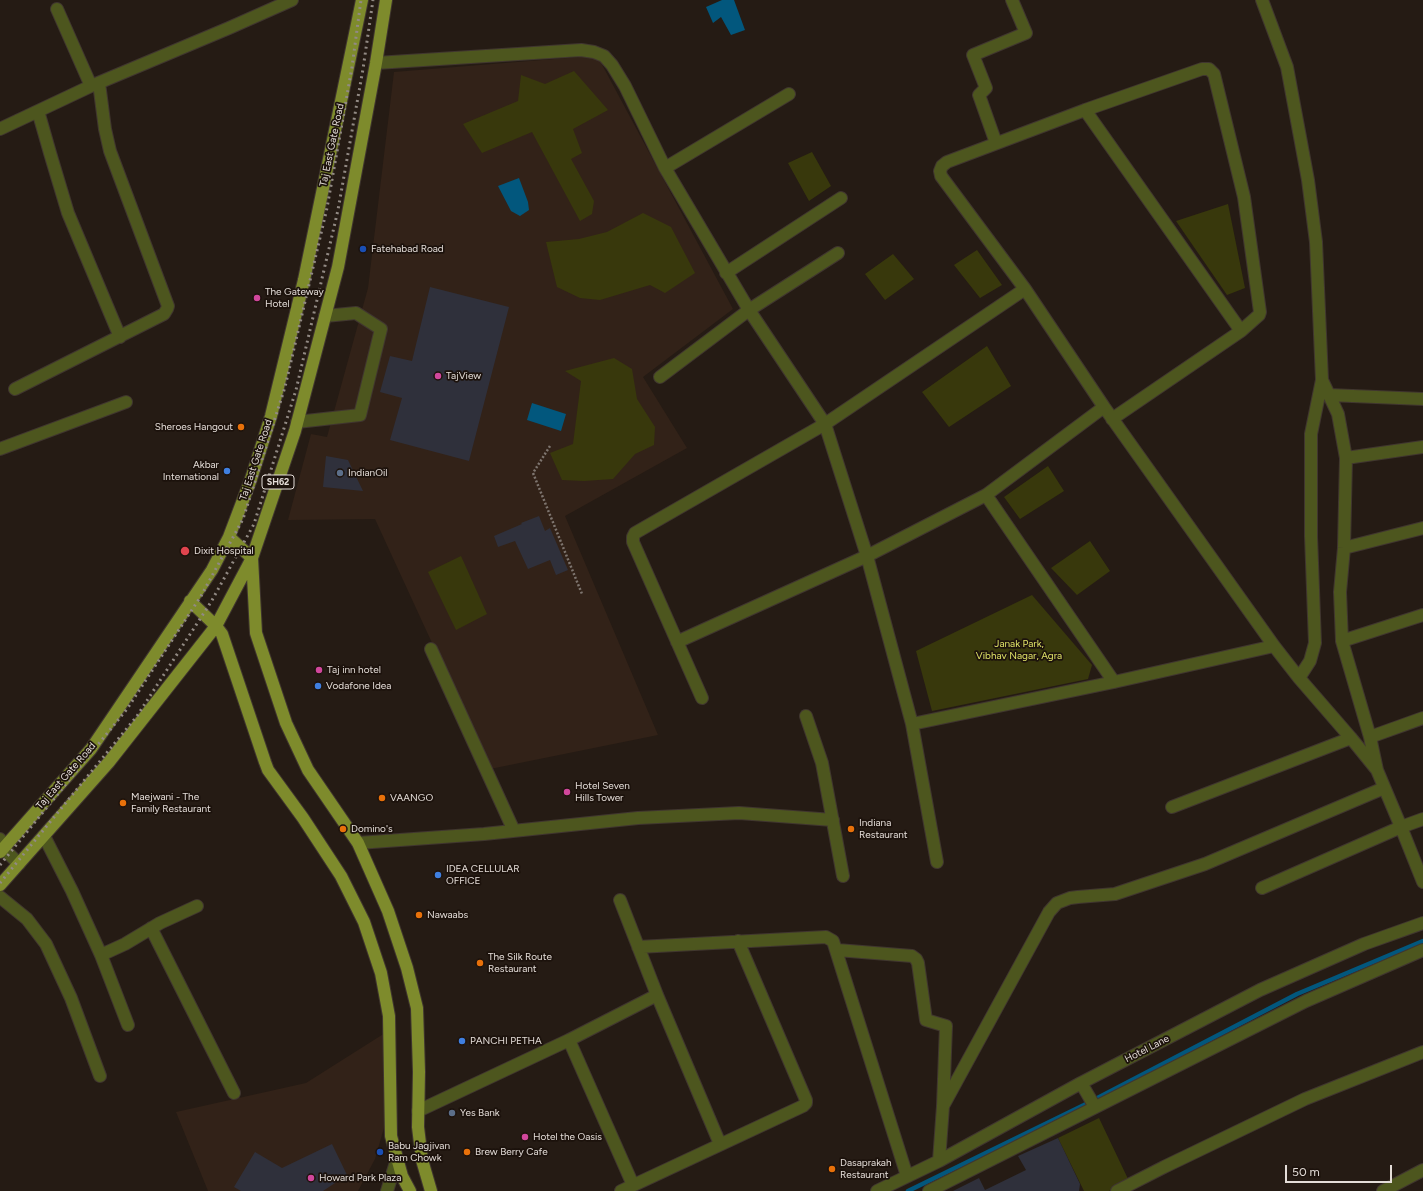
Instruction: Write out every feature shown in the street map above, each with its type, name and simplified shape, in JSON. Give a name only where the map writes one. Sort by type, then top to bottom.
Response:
[{"type":"main road","name":"Taj East Gate Road","points":[[1,846],[91,749],[190,600],[212,570],[229,537],[252,479],[271,416],[304,280],[362,0]]},
{"type":"main road","name":"SH62","points":[[0,885],[109,762],[216,626],[252,558],[296,422],[338,267],[376,63],[386,0]]},
{"type":"main road","points":[[229,537],[252,558],[256,633],[286,723],[308,770],[358,843],[388,911],[407,968],[417,1008],[420,1072],[418,1127],[422,1160],[431,1191]]},
{"type":"main road","points":[[190,600],[222,634],[264,762],[268,770],[303,818],[341,876],[364,922],[381,973],[389,1016],[392,1136],[402,1176],[410,1191]]},
{"type":"street","points":[[0,129],[95,85],[292,0]]},
{"type":"street","points":[[996,143],[978,95],[986,88],[973,55],[1026,33],[1012,0]]},
{"type":"street","points":[[1262,0],[1287,67],[1308,180],[1316,242],[1322,380],[1311,434],[1311,536],[1315,643],[1310,662],[1299,678]]},
{"type":"street","points":[[15,389],[120,337],[164,314],[168,310],[168,306],[110,151],[95,85],[57,9]]},
{"type":"street","points":[[376,63],[581,50],[594,52],[604,56],[612,65],[625,86],[665,168],[726,273],[825,424],[867,556],[912,724],[937,862]]},
{"type":"street","points":[[1112,419],[1241,330],[1259,315],[1261,309],[1244,197],[1214,74],[1209,69],[1202,68],[947,162],[942,166],[940,171],[941,176],[1025,289],[1112,419],[1274,646],[1376,770]]},
{"type":"street","points":[[665,168],[789,94]]},
{"type":"street","points":[[1085,110],[1241,330]]},
{"type":"street","points":[[38,111],[68,213],[120,337]]},
{"type":"street","points":[[726,273],[841,198]]},
{"type":"street","points":[[660,377],[750,310],[838,253]]},
{"type":"street","points":[[702,698],[633,542],[634,533],[825,424],[1025,289]]},
{"type":"street","points":[[296,422],[360,415],[381,329],[356,313],[325,316]]},
{"type":"street","points":[[1322,380],[1338,414],[1346,458],[1344,548],[1340,592],[1342,641],[1370,737],[1376,770],[1401,826],[1423,882]]},
{"type":"street","points":[[1330,395],[1423,399]]},
{"type":"street","points":[[0,449],[126,402]]},
{"type":"street","points":[[677,642],[867,556],[986,495],[1104,407]]},
{"type":"street","points":[[1346,458],[1423,446]]},
{"type":"street","points":[[986,495],[1114,682]]},
{"type":"street","points":[[1344,548],[1423,528]]},
{"type":"street","points":[[1342,641],[1423,616]]},
{"type":"street","points":[[912,724],[1114,682],[1274,646]]},
{"type":"street","points":[[431,649],[514,831]]},
{"type":"street","points":[[806,716],[822,763],[842,876]]},
{"type":"street","points":[[1370,737],[1423,718]]},
{"type":"street","points":[[1172,807],[1351,738]]},
{"type":"street","points":[[943,1106],[1049,912],[1057,903],[1070,898],[1115,894],[1206,864],[1384,788]]},
{"type":"street","points":[[358,843],[514,831],[638,818],[739,813],[833,820]]},
{"type":"street","points":[[1262,888],[1401,826],[1423,819]]},
{"type":"street","points":[[44,836],[72,891],[101,955],[128,1025]]},
{"type":"street","points":[[1,846],[19,864]]},
{"type":"street","points":[[0,897],[27,919],[46,944],[71,998],[100,1076]]},
{"type":"street","points":[[620,900],[657,996],[720,1144]]},
{"type":"street","points":[[101,955],[125,944],[151,928],[198,906]]},
{"type":"street","name":"Hotel Lane","points":[[878,1191],[939,1161],[1081,1083],[1260,990],[1364,944],[1423,923]]},
{"type":"street","points":[[151,928],[234,1093]]},
{"type":"street","points":[[638,947],[826,937],[833,940],[907,1176]]},
{"type":"street","points":[[621,1191],[803,1106],[806,1103],[738,941]]},
{"type":"street","points":[[837,950],[912,956],[918,963],[926,1020],[946,1026],[939,1161]]},
{"type":"street","points":[[929,1191],[1306,1002],[1423,950]]},
{"type":"street","points":[[418,1111],[569,1040],[657,996]]},
{"type":"street","points":[[569,1040],[633,1185]]},
{"type":"street","points":[[1117,1191],[1305,1099],[1423,1052]]},
{"type":"street","points":[[1081,1083],[1095,1108]]},
{"type":"street","points":[[387,1191],[397,1159]]},
{"type":"street","points":[[1383,1191],[1423,1170]]},
{"type":"path","points":[[550,446],[533,473],[582,594]]},
{"type":"shaded area","points":[[591,56],[599,59],[733,309],[643,377],[687,448],[565,516],[658,735],[490,769],[375,519],[288,520],[311,434],[327,437],[368,288],[394,72]]},
{"type":"shaded area","points":[[385,1033],[388,1114],[375,1159],[358,1191],[208,1191],[176,1112],[306,1083]]},
{"type":"green space","points":[[574,71],[608,110],[573,129],[582,153],[571,159],[594,201],[592,214],[580,221],[532,132],[482,153],[463,124],[518,101],[521,75],[545,84]]},
{"type":"green space","points":[[812,152],[831,186],[809,201],[788,163]]},
{"type":"green space","points":[[1228,204],[1245,288],[1227,295],[1176,221]]},
{"type":"green space","points":[[643,213],[671,227],[695,273],[665,293],[650,285],[600,300],[580,298],[557,287],[546,242],[579,239],[607,232]]},
{"type":"green space","points":[[977,250],[1002,285],[980,298],[954,265]]},
{"type":"green space","points":[[893,254],[914,279],[885,300],[865,274]]},
{"type":"green space","points":[[987,346],[1011,386],[949,427],[922,392]]},
{"type":"green space","points":[[614,358],[632,369],[637,399],[655,427],[654,445],[635,454],[613,479],[584,481],[562,480],[550,453],[573,444],[581,381],[565,371]]},
{"type":"green space","points":[[1048,466],[1064,491],[1020,519],[1004,497]]},
{"type":"green space","points":[[1090,541],[1110,571],[1077,595],[1051,568]]},
{"type":"green space","points":[[461,556],[487,614],[456,630],[428,572]]},
{"type":"green space","name":"Janak Park, Vibhav Nagar, Agra","points":[[1032,595],[1092,665],[1088,679],[932,711],[916,651]]},
{"type":"green space","points":[[1099,1118],[1129,1181],[1109,1191],[1084,1191],[1058,1138]]},
{"type":"water","points":[[722,0],[734,0],[745,30],[731,35],[721,17],[713,23],[706,7]]},
{"type":"water","points":[[519,178],[528,202],[529,210],[520,216],[511,211],[498,186]]},
{"type":"water","points":[[532,403],[566,414],[561,431],[527,420]]},
{"type":"building","name":"TajView","points":[[430,287],[509,307],[469,461],[390,440],[402,398],[380,392],[390,356],[412,361]]},
{"type":"building","name":"IndianOil","points":[[326,456],[348,460],[363,491],[323,487]]},
{"type":"building","points":[[539,516],[545,531],[550,528],[568,570],[556,575],[550,560],[528,569],[515,541],[498,547],[494,536]]},
{"type":"building","points":[[1058,1138],[1080,1184],[1079,1191],[953,1191],[979,1178],[985,1190],[1026,1170],[1018,1156]]},
{"type":"building","points":[[332,1144],[347,1175],[323,1191],[241,1191],[234,1187],[255,1152],[282,1168]]},
{"type":"waterway","points":[[908,1191],[1084,1105],[1297,994],[1423,941]]},
{"type":"railway","points":[[0,865],[127,709],[201,596],[243,519],[285,387],[327,208],[352,67],[361,0]]},
{"type":"railway","points":[[0,883],[137,716],[211,602],[254,524],[296,390],[338,210],[363,69],[373,0]]},
{"type":"place","name":"Fatehabad Road","points":[[363,249]]},
{"type":"place","name":"The Gateway Hotel","points":[[257,298]]},
{"type":"place","name":"TajView","points":[[438,376]]},
{"type":"place","name":"Sheroes Hangout","points":[[241,427]]},
{"type":"place","name":"Akbar International","points":[[227,471]]},
{"type":"place","name":"IndianOil","points":[[340,473]]},
{"type":"place","name":"Dixit Hospital","points":[[185,551]]},
{"type":"place","name":"Taj inn hotel","points":[[319,670]]},
{"type":"place","name":"Vodafone Idea","points":[[318,686]]},
{"type":"place","name":"Hotel Seven Hills Tower","points":[[567,792]]},
{"type":"place","name":"VAANGO","points":[[382,798]]},
{"type":"place","name":"Maejwani - The Family Restaurant","points":[[123,803]]},
{"type":"place","name":"Domino's","points":[[343,829]]},
{"type":"place","name":"Indiana Restaurant","points":[[851,829]]},
{"type":"place","name":"IDEA CELLULAR OFFICE","points":[[438,875]]},
{"type":"place","name":"Nawaabs","points":[[419,915]]},
{"type":"place","name":"The Silk Route Restaurant","points":[[480,963]]},
{"type":"place","name":"PANCHI PETHA","points":[[462,1041]]},
{"type":"place","name":"Yes Bank","points":[[452,1113]]},
{"type":"place","name":"Hotel the Oasis","points":[[525,1137]]},
{"type":"place","name":"Babu Jagjivan Ram Chowk","points":[[380,1152]]},
{"type":"place","name":"Brew Berry Cafe","points":[[467,1152]]},
{"type":"place","name":"Dasaprakah Restaurant","points":[[832,1169]]},
{"type":"place","name":"Howard Park Plaza","points":[[311,1178]]}]
